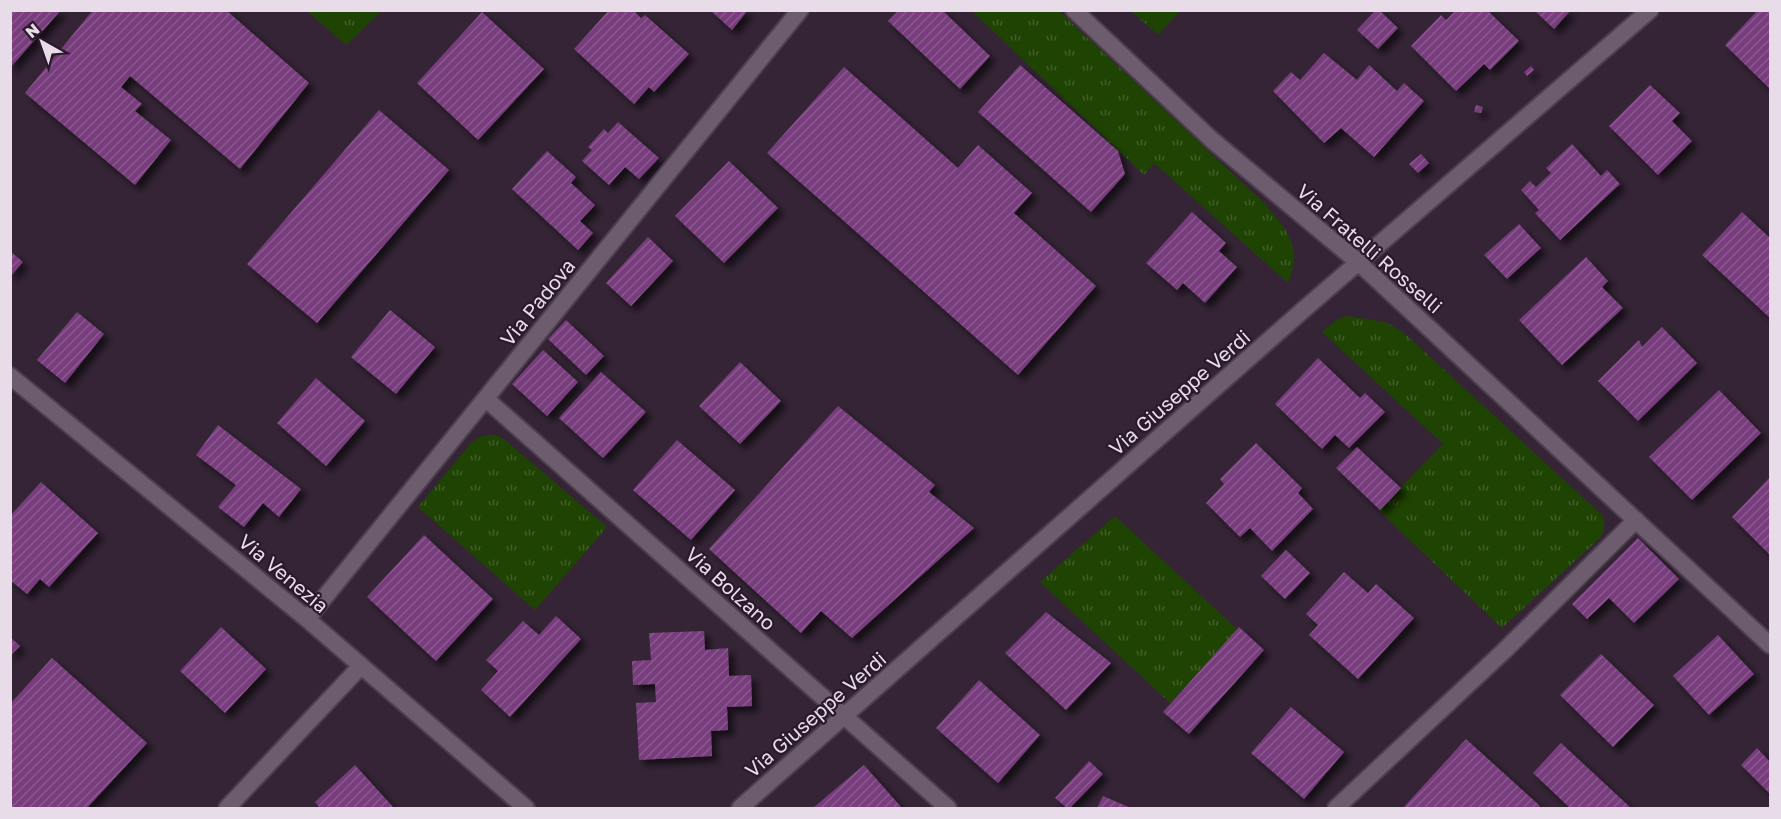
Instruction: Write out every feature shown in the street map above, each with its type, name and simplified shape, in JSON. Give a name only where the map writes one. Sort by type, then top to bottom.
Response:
[{"type":"street","name":"Via Padova","points":[[307,619],[800,10]]},
{"type":"street","name":"Via Fratelli Rosselli","points":[[1074,10],[1212,140],[1358,262],[1770,645]]},
{"type":"street","name":"Via Giuseppe Verdi","points":[[740,808],[1358,262],[1650,10]]},
{"type":"street","name":"Via Venezia","points":[[10,376],[307,619],[526,808]]},
{"type":"street","name":"Via Bolzano","points":[[486,399],[948,808]]},
{"type":"street","points":[[1336,808],[1504,651],[1636,520]]},
{"type":"street","points":[[227,808],[361,666]]},
{"type":"green space","points":[[307,11],[382,11],[346,45]]},
{"type":"green space","points":[[972,11],[1059,11],[1265,204],[1281,223],[1291,240],[1293,249],[1294,259],[1288,283],[1154,163],[1144,175]]},
{"type":"green space","points":[[1131,11],[1180,11],[1158,35]]},
{"type":"green space","points":[[1347,316],[1385,322],[1403,332],[1602,515],[1604,526],[1600,538],[1502,628],[1378,510],[1443,444],[1322,332],[1336,320]]},
{"type":"green space","points":[[487,435],[496,435],[505,440],[607,527],[535,610],[418,507],[471,443]]},
{"type":"green space","points":[[1115,516],[1238,630],[1170,703],[1040,582]]},
{"type":"building","points":[[10,10],[61,10],[10,68]]},
{"type":"building","points":[[93,10],[226,10],[309,83],[240,169],[130,76],[121,87],[142,104],[135,111],[171,140],[135,185],[25,93]]},
{"type":"building","points":[[609,10],[633,10],[641,18],[645,15],[689,54],[654,92],[649,87],[634,104],[574,49]]},
{"type":"building","points":[[710,10],[748,10],[732,30]]},
{"type":"building","points":[[899,10],[942,10],[990,56],[960,89],[888,21]]},
{"type":"building","points":[[1376,10],[1379,10],[1398,28],[1378,49],[1357,30]]},
{"type":"building","points":[[1456,10],[1487,10],[1519,41],[1490,70],[1484,64],[1456,91],[1411,46],[1441,15],[1446,20]]},
{"type":"building","points":[[1534,10],[1571,10],[1554,29]]},
{"type":"building","points":[[1758,10],[1770,10],[1770,89],[1725,45]]},
{"type":"building","points":[[482,12],[544,69],[478,140],[417,83]]},
{"type":"building","points":[[1324,53],[1357,80],[1369,65],[1397,91],[1404,83],[1424,101],[1374,157],[1341,128],[1324,143],[1273,91],[1291,72],[1300,80]]},
{"type":"building","points":[[1020,65],[1118,151],[1125,174],[1091,212],[978,112]]},
{"type":"building","points":[[1531,66],[1534,70],[1527,76],[1524,72]]},
{"type":"building","points":[[844,67],[958,168],[978,145],[1032,193],[1014,213],[1096,286],[1018,375],[767,153]]},
{"type":"building","points":[[1650,85],[1680,113],[1672,121],[1692,141],[1658,175],[1609,126]]},
{"type":"building","points":[[1476,105],[1483,107],[1481,113],[1474,112]]},
{"type":"building","points":[[379,110],[449,170],[317,323],[247,264]]},
{"type":"building","points":[[618,122],[659,158],[639,179],[625,167],[609,185],[582,161],[592,150],[588,147],[604,129],[608,133]]},
{"type":"building","points":[[1572,144],[1601,176],[1607,170],[1620,184],[1560,240],[1535,213],[1539,210],[1521,190],[1530,181],[1536,187],[1551,173],[1546,168]]},
{"type":"building","points":[[547,151],[576,177],[571,183],[595,205],[580,221],[593,233],[578,250],[512,189]]},
{"type":"building","points":[[1421,154],[1429,163],[1418,173],[1409,164]]},
{"type":"building","points":[[729,161],[778,208],[724,263],[675,216]]},
{"type":"building","points":[[1192,212],[1226,243],[1219,251],[1237,267],[1205,303],[1183,283],[1177,290],[1146,263]]},
{"type":"building","points":[[1742,212],[1770,238],[1770,318],[1702,255]]},
{"type":"building","points":[[1519,224],[1541,248],[1507,279],[1484,255]]},
{"type":"building","points":[[648,237],[673,261],[631,306],[606,283]]},
{"type":"building","points":[[10,251],[23,262],[10,277]]},
{"type":"building","points":[[1586,257],[1608,281],[1602,287],[1623,308],[1562,365],[1519,320]]},
{"type":"building","points":[[390,310],[435,347],[396,394],[351,357]]},
{"type":"building","points":[[77,312],[104,334],[65,383],[37,360]]},
{"type":"building","points":[[566,320],[604,356],[586,375],[548,339]]},
{"type":"building","points":[[1662,327],[1697,363],[1638,421],[1598,381],[1639,340],[1642,347]]},
{"type":"building","points":[[543,350],[578,382],[547,416],[512,384]]},
{"type":"building","points":[[1318,358],[1360,398],[1365,393],[1385,412],[1349,448],[1335,435],[1322,449],[1275,404]]},
{"type":"building","points":[[740,362],[781,401],[740,444],[699,406]]},
{"type":"building","points":[[601,372],[646,412],[603,458],[559,418]]},
{"type":"building","points":[[316,378],[365,421],[326,466],[277,423]]},
{"type":"building","points":[[1719,390],[1761,433],[1692,500],[1649,457]]},
{"type":"building","points":[[838,406],[935,485],[929,492],[974,528],[852,638],[821,611],[801,633],[709,549]]},
{"type":"building","points":[[218,425],[301,489],[279,517],[263,503],[244,527],[218,507],[236,485],[196,455]]},
{"type":"building","points":[[677,440],[735,490],[691,540],[633,490]]},
{"type":"building","points":[[1256,443],[1302,488],[1298,493],[1313,509],[1272,551],[1250,528],[1240,537],[1206,503],[1224,484],[1220,479]]},
{"type":"building","points":[[1357,447],[1401,488],[1380,510],[1336,468]]},
{"type":"building","points":[[1770,477],[1770,555],[1732,517]]},
{"type":"building","points":[[41,482],[98,533],[49,587],[40,579],[27,594],[10,580],[10,516]]},
{"type":"building","points":[[424,535],[493,599],[436,661],[367,597]]},
{"type":"building","points":[[1638,538],[1679,579],[1634,623],[1609,598],[1587,619],[1572,604]]},
{"type":"building","points":[[1286,550],[1310,573],[1285,599],[1261,576]]},
{"type":"building","points":[[1344,572],[1368,593],[1376,584],[1414,618],[1358,679],[1309,635],[1318,625],[1306,614]]},
{"type":"building","points":[[1046,612],[1111,663],[1066,710],[1005,653]]},
{"type":"building","points":[[556,616],[581,639],[510,717],[481,690],[498,671],[486,660],[523,621],[539,635]]},
{"type":"building","points":[[221,627],[266,669],[225,713],[180,671]]},
{"type":"building","points":[[1239,627],[1264,650],[1189,734],[1163,712]]},
{"type":"building","points":[[704,631],[705,650],[728,648],[729,676],[751,675],[752,706],[727,707],[728,730],[711,731],[712,756],[639,760],[636,703],[656,702],[655,684],[633,685],[632,661],[651,660],[649,633]]},
{"type":"building","points":[[1718,635],[1754,674],[1709,715],[1673,676]]},
{"type":"building","points":[[10,637],[20,646],[10,656]]},
{"type":"building","points":[[1601,654],[1654,705],[1613,747],[1560,695]]},
{"type":"building","points":[[52,658],[147,743],[87,808],[10,808],[10,704]]},
{"type":"building","points":[[979,680],[1040,735],[998,783],[936,728]]},
{"type":"building","points":[[1291,707],[1344,752],[1304,799],[1251,753]]},
{"type":"building","points":[[1466,739],[1540,806],[1538,808],[1403,808]]},
{"type":"building","points":[[1561,743],[1631,808],[1570,808],[1533,773]]},
{"type":"building","points":[[1757,748],[1770,762],[1770,794],[1741,765]]},
{"type":"building","points":[[1089,761],[1103,774],[1070,808],[1067,808],[1055,798]]},
{"type":"building","points":[[355,765],[394,808],[320,808],[315,802]]},
{"type":"building","points":[[864,765],[902,808],[813,808]]},
{"type":"building","points":[[1103,796],[1131,808],[1097,808]]}]
